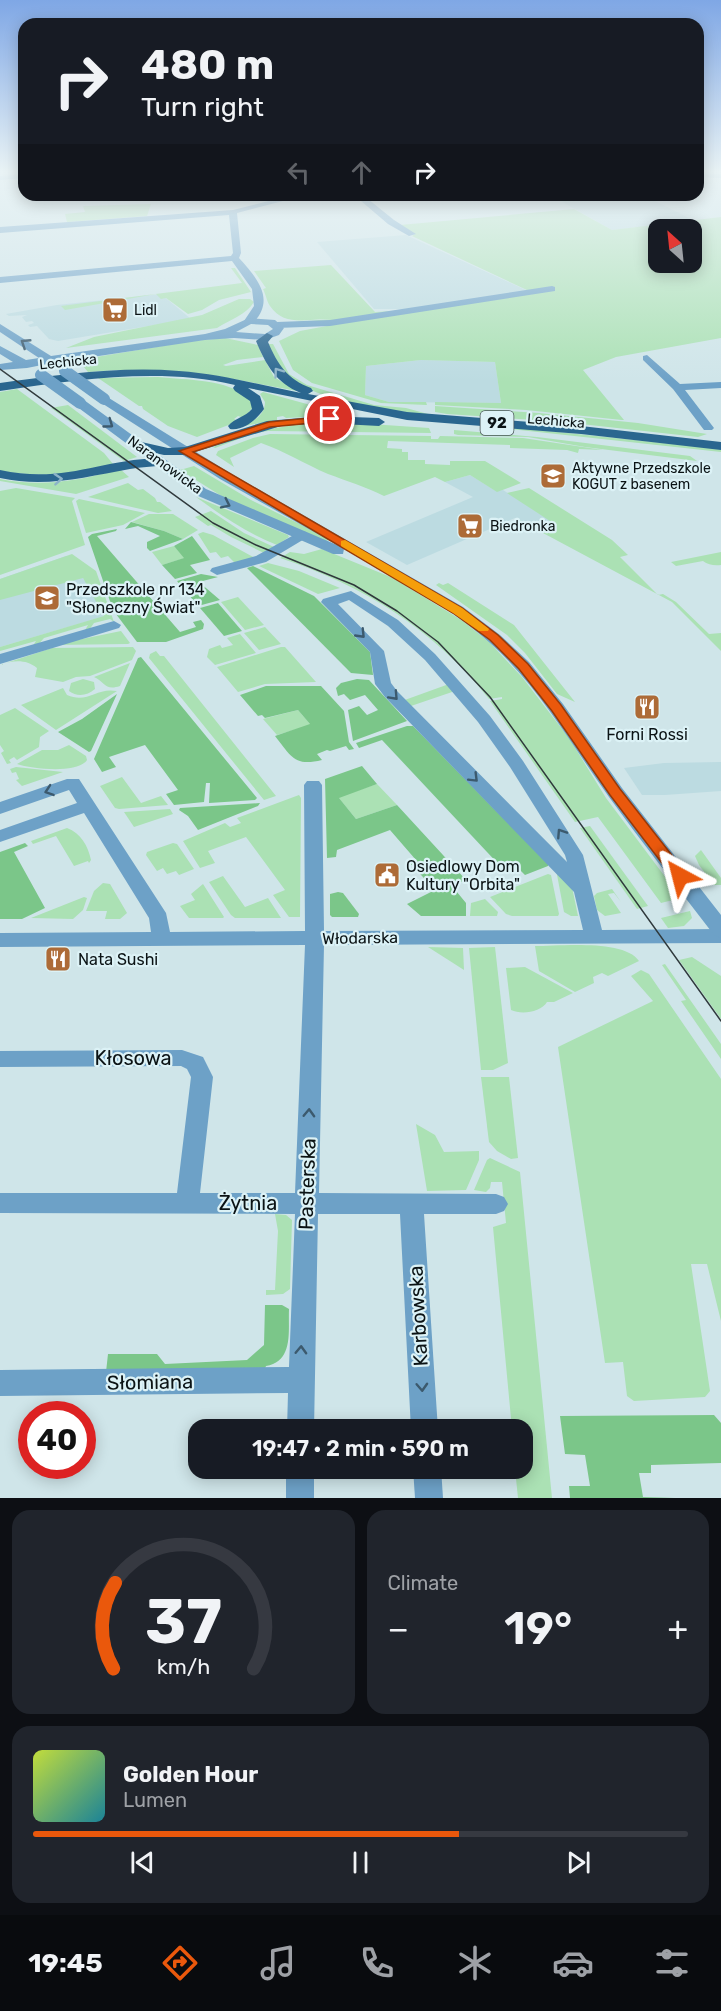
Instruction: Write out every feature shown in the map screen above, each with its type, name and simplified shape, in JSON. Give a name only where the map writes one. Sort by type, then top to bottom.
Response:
[{"type":"main road","points":[[273,328],[262,341],[275,370],[284,380],[303,390],[363,409]]},
{"type":"main road","name":"Lechicka","points":[[0,387],[95,374],[145,372],[191,375],[407,416],[581,430],[721,446]]},
{"type":"main road","points":[[171,442],[197,440],[251,418],[258,409],[256,399],[247,391],[191,375]]},
{"type":"main road","name":"Lechicka","points":[[282,393],[340,410],[404,423],[592,439],[721,455]]},
{"type":"main road","points":[[137,445],[165,451],[184,451],[245,431],[290,421],[323,419],[404,423]]},
{"type":"main road","points":[[0,474],[34,480],[68,478],[129,463],[158,462]]},
{"type":"street","points":[[234,258],[237,253],[236,242]]},
{"type":"street","points":[[0,280],[234,258]]},
{"type":"street","points":[[234,258],[258,291],[264,317],[273,328]]},
{"type":"street","points":[[24,363],[4,352],[0,366],[24,363],[205,337],[236,332],[251,337],[273,328],[315,324],[542,290]]},
{"type":"street","points":[[236,332],[238,325],[249,321],[260,307]]},
{"type":"street","points":[[249,321],[273,328]]},
{"type":"street","points":[[0,327],[49,359]]},
{"type":"street","points":[[647,358],[677,387],[708,428]]},
{"type":"street","name":"Naramowicka","points":[[49,359],[104,399],[184,451],[472,620],[514,656],[577,734],[615,792],[721,930]]},
{"type":"street","name":"Naramowicka","points":[[24,363],[201,492],[362,562],[390,571]]},
{"type":"street","points":[[677,387],[721,385]]},
{"type":"street","points":[[217,571],[261,558],[302,536]]},
{"type":"street","points":[[580,886],[391,694],[383,684],[377,651],[328,602],[351,595],[393,623],[430,657],[484,720],[533,789],[574,855],[580,871],[580,886],[594,937]]},
{"type":"street","points":[[0,659],[114,625]]},
{"type":"street","points":[[0,808],[73,783],[159,918],[161,939]]},
{"type":"street","name":"Pasterska","points":[[300,1419],[314,929],[313,785]]},
{"type":"street","points":[[0,836],[87,806]]},
{"type":"street","name":"Włodarska","points":[[0,940],[161,939],[314,929],[594,937],[721,936]]},
{"type":"street","name":"Kłosowa","points":[[0,1059],[182,1058],[195,1063],[202,1077],[187,1203]]},
{"type":"street","name":"Żytnia","points":[[0,1203],[496,1204]]},
{"type":"street","name":"Karbowska","points":[[411,1203],[424,1419]]},
{"type":"street","name":"Słomiana","points":[[0,1383],[300,1380]]},
{"type":"street","points":[[300,1479],[300,1498]]},
{"type":"street","points":[[428,1479],[429,1498]]},
{"type":"shaded area","points":[[317,242],[421,242],[528,291],[407,309],[374,309]]},
{"type":"shaded area","points":[[161,294],[191,319],[58,341],[49,339],[37,326],[30,327],[28,325],[34,323],[26,322],[22,317],[27,315],[9,316],[6,314],[57,305]]},
{"type":"shaded area","points":[[421,360],[495,362],[501,403],[389,402],[365,395],[366,366]]},
{"type":"shaded area","points":[[470,475],[496,491],[503,490],[554,523],[542,530],[515,518],[407,565],[366,542],[473,497],[445,482]]},
{"type":"shaded area","name":"Przedszkole nr 134 \"Słoneczny Świat\"","points":[[66,556],[85,581],[105,616],[0,647],[0,579]]},
{"type":"shaded area","points":[[721,762],[721,791],[665,795],[642,795],[624,768],[664,763]]},
{"type":"green space","points":[[425,242],[648,242],[648,273],[702,273],[702,242],[721,242],[721,338],[616,357],[583,370],[624,420],[526,410],[435,405],[435,402],[501,403],[495,362],[421,360],[366,366],[365,395],[389,402],[426,402],[427,405],[381,403],[312,383],[293,370],[279,341],[300,331],[332,325],[295,322],[331,319],[290,320],[276,313],[269,304],[263,289],[266,288],[254,271],[331,265],[375,312],[409,310],[529,291]]},
{"type":"green space","points":[[231,268],[235,268],[251,292],[219,300],[202,310],[188,314],[166,298],[161,299],[156,294],[65,310],[61,306],[242,283]]},
{"type":"green space","points":[[239,299],[250,299],[254,302],[242,314],[217,328],[66,348],[94,337],[202,315]]},
{"type":"green space","points":[[225,338],[258,345],[263,357],[237,360],[223,365],[265,360],[274,377],[297,391],[228,378],[118,370],[88,372],[78,360],[192,341]]},
{"type":"green space","points":[[268,344],[273,344],[289,374],[307,385],[374,405],[406,408],[428,414],[371,406],[312,391],[283,373],[276,364]]},
{"type":"green space","points":[[158,377],[230,387],[250,398],[253,407],[244,418],[238,416],[234,419],[239,421],[197,437],[168,426],[98,378]]},
{"type":"green space","points":[[17,389],[104,453],[113,464],[57,475],[0,471],[0,392]]},
{"type":"green space","points":[[263,392],[347,415],[286,418],[283,416],[277,417],[277,420],[239,427],[257,418],[263,412],[265,402],[260,394]]},
{"type":"green space","points":[[68,405],[137,457],[124,461],[51,408]]},
{"type":"green space","points":[[435,406],[638,423],[707,434],[698,437],[563,422],[447,414],[435,412]]},
{"type":"green space","points":[[341,422],[429,428],[431,433],[268,431],[256,433],[291,425]]},
{"type":"green space","points":[[502,426],[721,449],[721,452],[501,428]]},
{"type":"green space","points":[[454,430],[537,437],[690,456],[697,461],[585,447],[528,437],[458,435],[454,434]]},
{"type":"green space","points":[[253,434],[215,448],[213,447],[229,441]]},
{"type":"green space","points":[[270,434],[431,436],[431,439],[438,439],[440,436],[523,438],[603,450],[579,449],[578,453],[567,450],[510,448],[510,445],[388,441],[387,448],[402,449],[402,452],[408,452],[408,460],[425,460],[425,464],[450,465],[450,461],[485,461],[521,483],[497,492],[470,475],[445,482],[435,477],[384,496],[328,474],[261,443],[230,458],[234,467],[216,455],[218,451]]},
{"type":"green space","points":[[194,466],[251,500],[330,539],[325,542],[231,502],[180,470]]},
{"type":"green space","points":[[120,469],[129,477],[76,494],[0,481],[0,479],[45,483],[90,477]]},
{"type":"green space","points":[[128,483],[138,490],[143,489],[157,502],[172,511],[158,513],[88,497]]},
{"type":"green space","points":[[16,488],[75,498],[72,501],[85,545],[0,575],[0,491]]},
{"type":"green space","points":[[529,488],[612,540],[628,555],[620,557],[657,594],[515,518],[542,530],[553,523],[507,493]]},
{"type":"green space","points":[[196,497],[289,537],[277,545],[235,524]]},
{"type":"green space","points":[[79,499],[145,513],[123,525],[86,533],[76,501]]},
{"type":"green space","points":[[211,511],[244,533],[274,547],[264,553],[211,525],[208,526],[195,517]]},
{"type":"green space","points":[[149,514],[173,514],[198,530],[183,539],[132,522]]},
{"type":"green space","points":[[131,522],[183,539],[150,551],[147,548],[147,542],[160,536],[138,526],[125,529]]},
{"type":"green space","points":[[117,529],[97,536],[180,632],[196,627],[193,622],[201,620],[204,624],[203,629],[166,642],[137,642],[113,610],[88,537],[92,534]]},
{"type":"green space","points":[[203,532],[255,558],[235,563],[228,556],[221,558],[216,552],[210,553],[198,534]]},
{"type":"green space","points":[[192,536],[210,560],[190,565],[197,573],[175,579],[162,565],[184,558],[174,546]]},
{"type":"green space","points":[[174,546],[185,558],[162,565],[152,552]]},
{"type":"green space","points":[[322,549],[393,578],[463,621],[490,643],[522,677],[569,738],[606,798],[681,898],[661,903],[598,817],[575,822],[490,701],[502,699],[502,697],[489,699],[468,674],[421,631],[368,596],[311,569],[280,558],[290,552],[304,554]]},
{"type":"green space","points":[[721,552],[721,565],[712,565],[703,561],[676,566],[671,562]]},
{"type":"green space","points":[[72,554],[96,571],[114,622],[110,619],[94,623],[89,630],[84,632],[88,625],[44,638],[37,646],[32,647],[36,641],[0,651],[0,647],[104,616],[83,578],[0,600],[0,579]]},
{"type":"green space","points":[[268,563],[299,571],[340,588],[318,594],[259,566]]},
{"type":"green space","points":[[253,566],[314,596],[370,652],[373,675],[351,673],[247,568]]},
{"type":"green space","points":[[201,574],[218,577],[199,582],[220,600],[198,606],[177,581]]},
{"type":"green space","points":[[439,583],[443,585],[448,583],[514,625],[575,702],[557,694],[525,653],[507,635],[436,585]]},
{"type":"green space","points":[[663,594],[676,602],[709,634],[721,633],[721,651],[672,602],[659,595]]},
{"type":"green space","points":[[238,597],[264,625],[245,630],[221,602]]},
{"type":"green space","points":[[218,603],[242,631],[224,636],[200,608]]},
{"type":"green space","points":[[265,627],[281,644],[259,650],[244,633]]},
{"type":"green space","points":[[121,631],[130,643],[53,645]]},
{"type":"green space","points":[[240,634],[256,653],[215,665],[207,657],[209,649],[220,645],[222,648],[233,645],[227,638]]},
{"type":"green space","points":[[133,647],[136,651],[132,660],[90,676],[76,677],[63,682],[35,677],[37,668],[28,663],[15,661],[6,663],[52,648]]},
{"type":"green space","points":[[285,647],[316,682],[265,684],[238,692],[217,667]]},
{"type":"green space","points":[[156,651],[160,656],[164,656],[276,796],[264,800],[149,658],[150,654]]},
{"type":"green space","points":[[141,657],[257,798],[255,800],[209,803],[210,783],[206,783],[204,802],[174,805],[166,794],[178,790],[145,745],[109,757],[116,767],[102,772],[94,759],[138,658]]},
{"type":"green space","points":[[130,663],[120,686],[108,687],[94,677]]},
{"type":"green space","points":[[83,679],[94,682],[95,689],[82,695],[69,691],[71,683]]},
{"type":"green space","points":[[357,679],[369,680],[407,721],[353,741],[348,710],[359,706],[367,715],[378,710],[365,695],[350,700],[344,694],[338,696],[336,688],[341,683]]},
{"type":"green space","points":[[449,684],[455,691],[408,707],[402,701]]},
{"type":"green space","points":[[266,686],[321,686],[344,711],[349,742],[354,749],[349,750],[346,746],[327,750],[317,754],[322,760],[313,762],[299,761],[294,758],[275,736],[310,724],[298,710],[265,718],[262,715],[258,716],[240,695]]},
{"type":"green space","points":[[63,688],[67,695],[81,698],[103,691],[117,691],[56,730],[21,705]]},
{"type":"green space","points":[[117,694],[91,751],[89,752],[58,732],[82,719]]},
{"type":"green space","points":[[15,708],[49,731],[40,737],[39,747],[17,760],[14,757],[9,760],[11,763],[7,764],[1,753],[4,751],[0,745],[0,715]]},
{"type":"green space","points":[[298,710],[311,725],[277,735],[263,719]]},
{"type":"green space","points":[[413,726],[548,866],[525,875],[513,863],[502,868],[382,740],[359,748],[356,743]]},
{"type":"green space","points":[[69,745],[86,756],[87,760],[82,764],[65,769],[43,769],[17,764],[42,750],[58,750]]},
{"type":"green space","points":[[362,766],[377,784],[339,798],[356,819],[397,805],[466,880],[452,886],[466,903],[466,916],[421,916],[407,904],[435,890],[410,863],[416,860],[390,830],[337,850],[336,857],[327,858],[325,779]]},
{"type":"green space","points":[[16,767],[63,772],[22,786],[16,780],[19,779],[16,772],[12,773],[10,769]]},
{"type":"green space","points":[[122,777],[141,803],[161,796],[168,805],[115,808],[100,786]]},
{"type":"green space","points":[[377,784],[397,805],[356,819],[338,797]]},
{"type":"green space","points":[[299,795],[301,798],[300,917],[289,917],[273,895],[285,890],[246,837],[208,851],[215,863],[200,868],[183,841],[225,823],[230,827],[241,823],[237,818]]},
{"type":"green space","points":[[260,803],[258,806],[198,830],[188,816],[179,810],[180,808]]},
{"type":"green space","points":[[170,809],[173,814],[134,827],[124,812]]},
{"type":"green space","points":[[590,826],[648,906],[637,909],[580,828]]},
{"type":"green space","points":[[67,828],[76,833],[86,845],[91,860],[89,863],[88,861],[74,866],[56,836],[33,844],[31,841]]},
{"type":"green space","points":[[25,843],[28,846],[14,852],[45,908],[22,919],[0,919],[0,852]]},
{"type":"green space","points":[[173,843],[177,844],[194,869],[179,875],[176,871],[167,874],[163,868],[157,871],[146,855],[147,852]]},
{"type":"green space","points":[[701,850],[721,878],[721,885],[714,885],[699,865],[695,856]]},
{"type":"green space","points":[[555,864],[572,887],[578,916],[571,916],[564,912]]},
{"type":"green space","points":[[548,874],[551,875],[558,916],[512,916],[506,914],[490,897]]},
{"type":"green space","points":[[223,876],[245,907],[268,898],[281,918],[235,918],[209,882]]},
{"type":"green space","points":[[103,883],[110,884],[127,913],[120,919],[105,919],[107,911],[86,911],[94,891]]},
{"type":"green space","points":[[203,884],[223,918],[189,918],[180,906],[195,900],[191,894]]},
{"type":"green space","points":[[612,889],[621,902],[614,893],[608,894],[621,913],[605,916],[597,910],[594,896]]},
{"type":"green space","points":[[343,893],[359,914],[358,917],[332,917],[330,915],[330,894]]},
{"type":"green space","points":[[84,897],[87,898],[83,910],[73,919],[31,918]]},
{"type":"green space","points":[[485,899],[498,912],[497,916],[470,916],[471,903]]},
{"type":"green space","points":[[690,911],[692,918],[684,926],[668,928],[661,918]]},
{"type":"green space","points":[[591,945],[620,949],[639,961],[608,976],[602,973],[593,977],[594,983],[575,992],[539,971],[535,946]]},
{"type":"green space","points":[[428,947],[463,948],[464,970]]},
{"type":"green space","points":[[495,947],[508,1063],[493,1070],[481,1070],[469,948]]},
{"type":"green space","points":[[692,957],[721,976],[721,1019],[679,960]]},
{"type":"green space","points":[[665,964],[721,1044],[721,1059],[681,1001],[686,1000],[662,965]]},
{"type":"green space","points":[[525,967],[573,993],[554,1002],[547,1002],[531,1012],[511,1010],[506,968]]},
{"type":"green space","points":[[641,970],[649,974],[721,1079],[721,1321],[707,1264],[691,1264],[710,1391],[705,1397],[634,1401],[627,1396],[623,1362],[605,1363],[558,1047],[653,1001],[631,976]]},
{"type":"green space","points":[[481,1077],[509,1077],[518,1158],[511,1159],[497,1151],[489,1142]]},
{"type":"green space","points":[[416,1124],[435,1135],[444,1152],[479,1151],[479,1160],[466,1190],[427,1191]]},
{"type":"green space","points":[[490,1158],[520,1172],[552,1498],[518,1498],[516,1479],[533,1479],[533,1419],[511,1419],[493,1227],[506,1223],[502,1182],[491,1182],[486,1192],[474,1190]]},
{"type":"green space","points":[[275,1214],[286,1215],[292,1220],[290,1289],[283,1294],[266,1295],[266,1290],[275,1290],[278,1231]]},
{"type":"green space","points":[[265,1305],[282,1305],[289,1309],[289,1326],[285,1352],[275,1363],[266,1366],[264,1371],[106,1372],[108,1354],[157,1354],[165,1364],[247,1360],[264,1345]]},
{"type":"green space","points":[[714,1415],[721,1423],[721,1463],[651,1465],[651,1473],[639,1473],[643,1497],[675,1498],[570,1498],[569,1486],[590,1486],[585,1455],[565,1454],[560,1416]]},
{"type":"tram line","points":[[0,369],[213,523],[256,545],[354,585],[397,611],[438,642],[490,697],[721,1021]]},
{"type":"slow traffic","points":[[345,543],[458,610],[483,629]]},
{"type":"place","name":"Lidl","points":[[115,310]]},
{"type":"place","name":"Aktywne Przedszkole KOGUT z basenem","points":[[553,476]]},
{"type":"place","name":"Biedronka","points":[[470,526]]},
{"type":"place","name":"Przedszkole nr 134 \"Słoneczny Świat\"","points":[[47,598]]},
{"type":"place","name":"Forni Rossi","points":[[647,707]]},
{"type":"place","name":"Osiedlowy Dom Kultury \"Orbita\"","points":[[387,875]]},
{"type":"place","name":"Nata Sushi","points":[[58,959]]},
{"type":"route","points":[[330,419],[309,419],[269,425],[184,451],[458,610],[494,638],[523,666],[557,708],[615,792],[680,876]]}]
